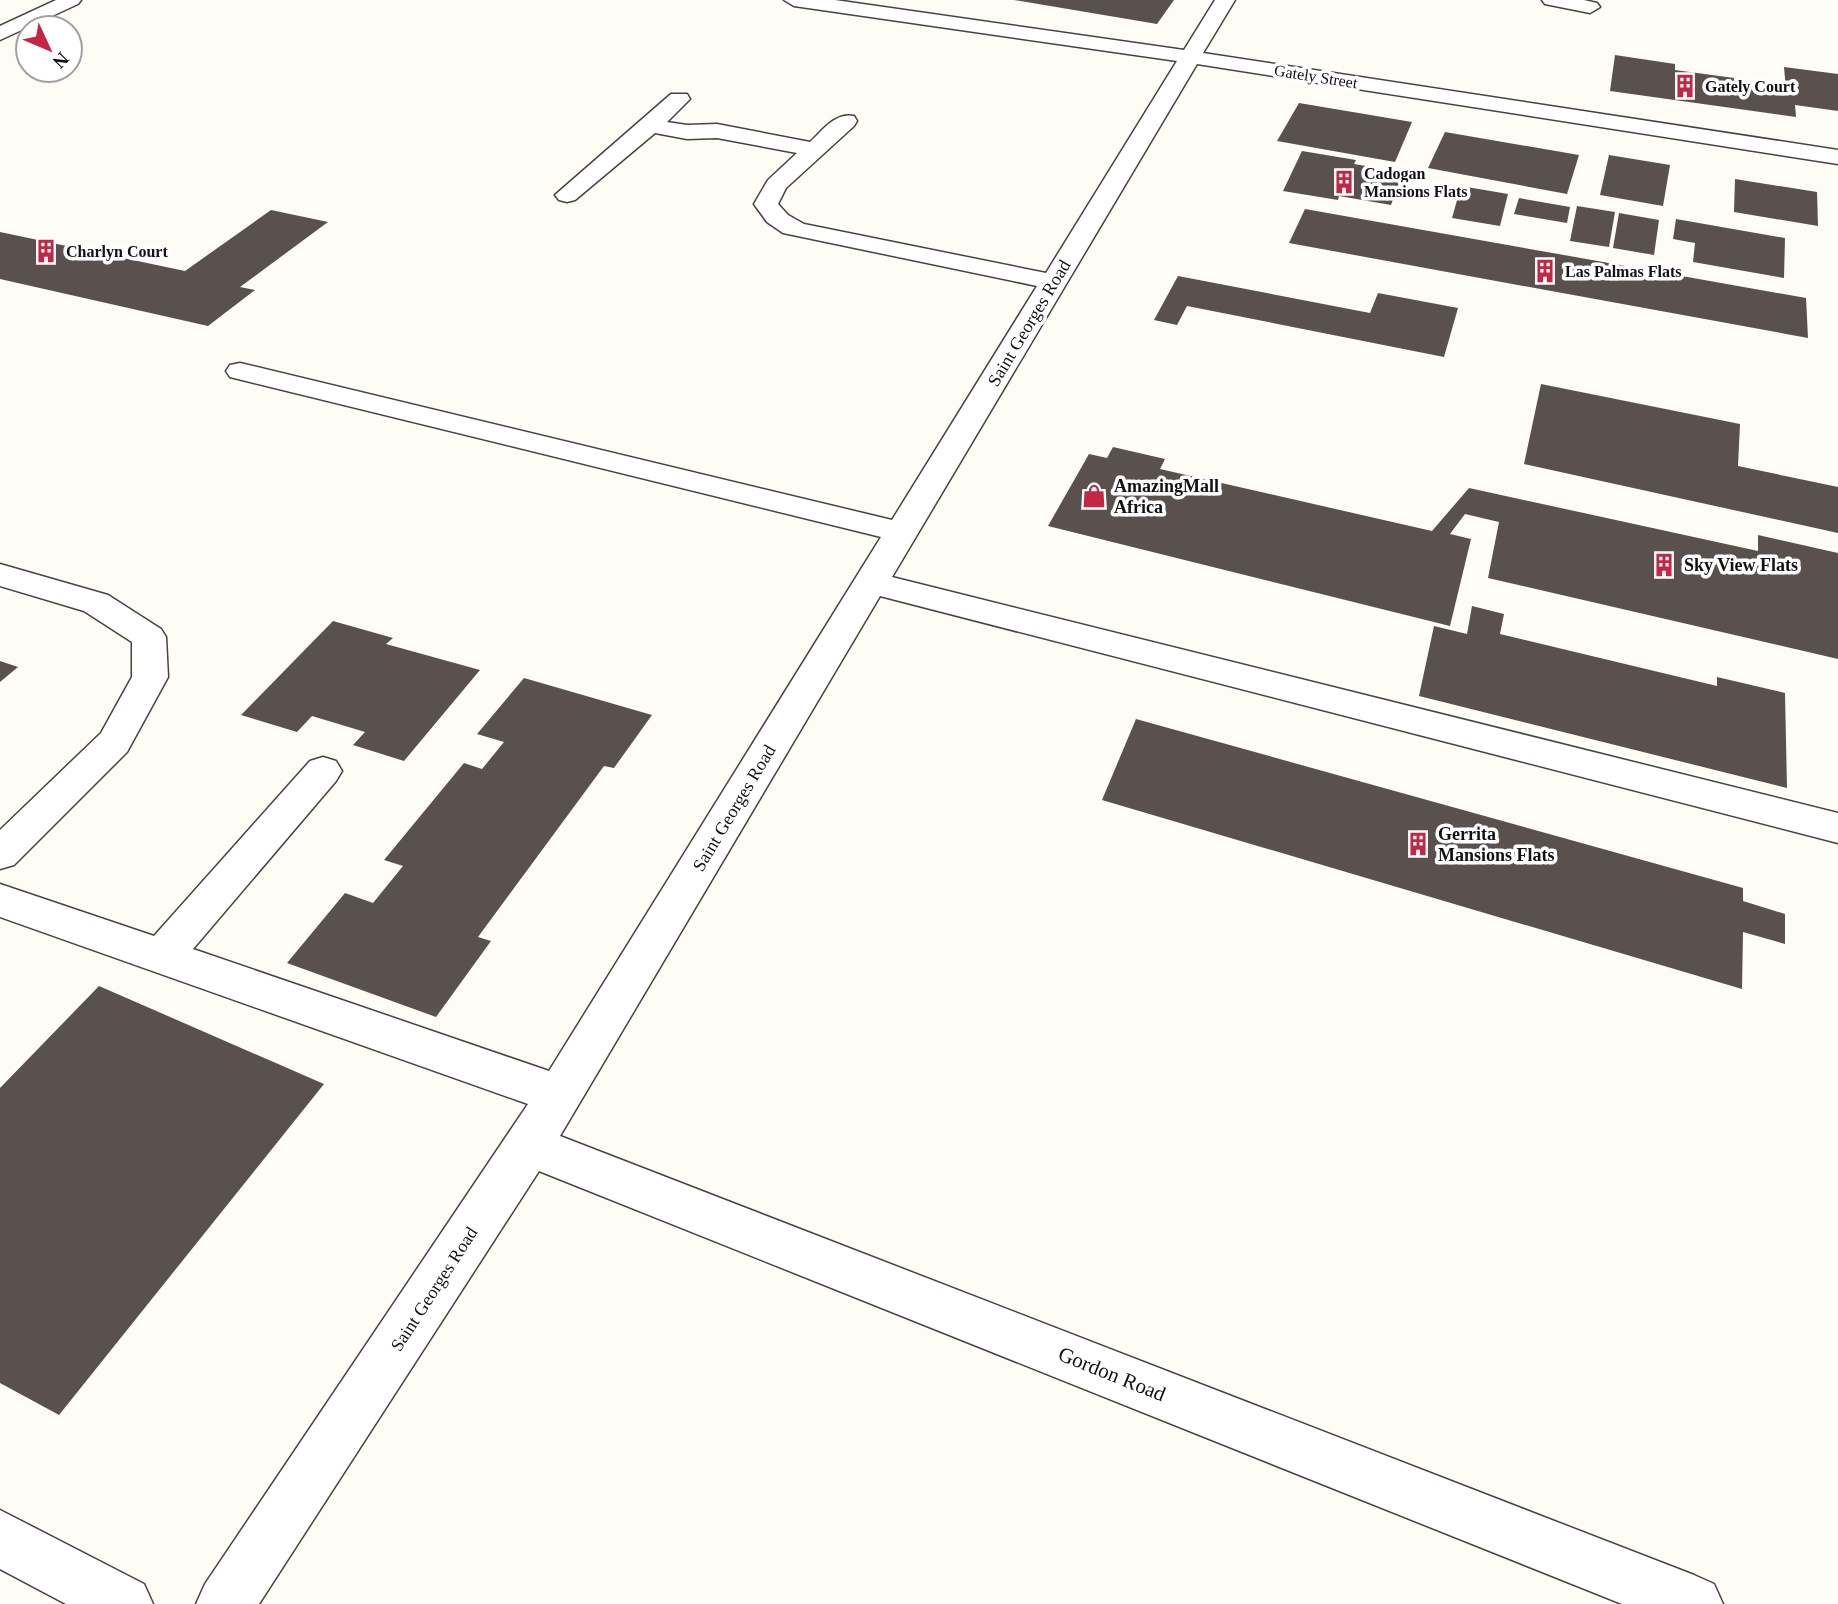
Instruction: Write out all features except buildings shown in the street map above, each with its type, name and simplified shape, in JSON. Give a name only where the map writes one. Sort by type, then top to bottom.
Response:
[{"type":"street","points":[[0,34],[71,0]]},
{"type":"street","name":"Gately Street","points":[[794,0],[850,4],[1838,157]]},
{"type":"street","name":"Saint Georges Road","points":[[225,1604],[529,1145],[1226,0]]},
{"type":"street","points":[[1552,0],[1590,7]]},
{"type":"street","points":[[567,195],[679,99]]},
{"type":"street","points":[[846,121],[776,185],[766,204],[783,224],[818,235],[1054,282]]},
{"type":"street","points":[[650,125],[687,132],[717,131],[815,149]]},
{"type":"street","points":[[240,371],[902,532]]},
{"type":"street","points":[[0,575],[96,603],[149,637],[150,677],[114,742],[0,854]]},
{"type":"street","points":[[871,583],[1838,828]]},
{"type":"street","points":[[161,957],[323,772]]},
{"type":"street","points":[[0,900],[559,1095]]},
{"type":"street","name":"Gordon Road","points":[[529,1145],[1694,1604]]},
{"type":"street","points":[[0,1538],[124,1604]]},
{"type":"place","name":"Gately Court","points":[[1685,86]]},
{"type":"place","name":"Cadogan Mansions Flats","points":[[1344,182]]},
{"type":"place","name":"Charlyn Court","points":[[46,251]]},
{"type":"place","name":"Las Palmas Flats","points":[[1545,271]]},
{"type":"place","name":"AmazingMall Africa","points":[[1094,496]]},
{"type":"place","name":"Sky View Flats","points":[[1664,565]]},
{"type":"place","name":"Gerrita Mansions Flats","points":[[1418,844]]}]
